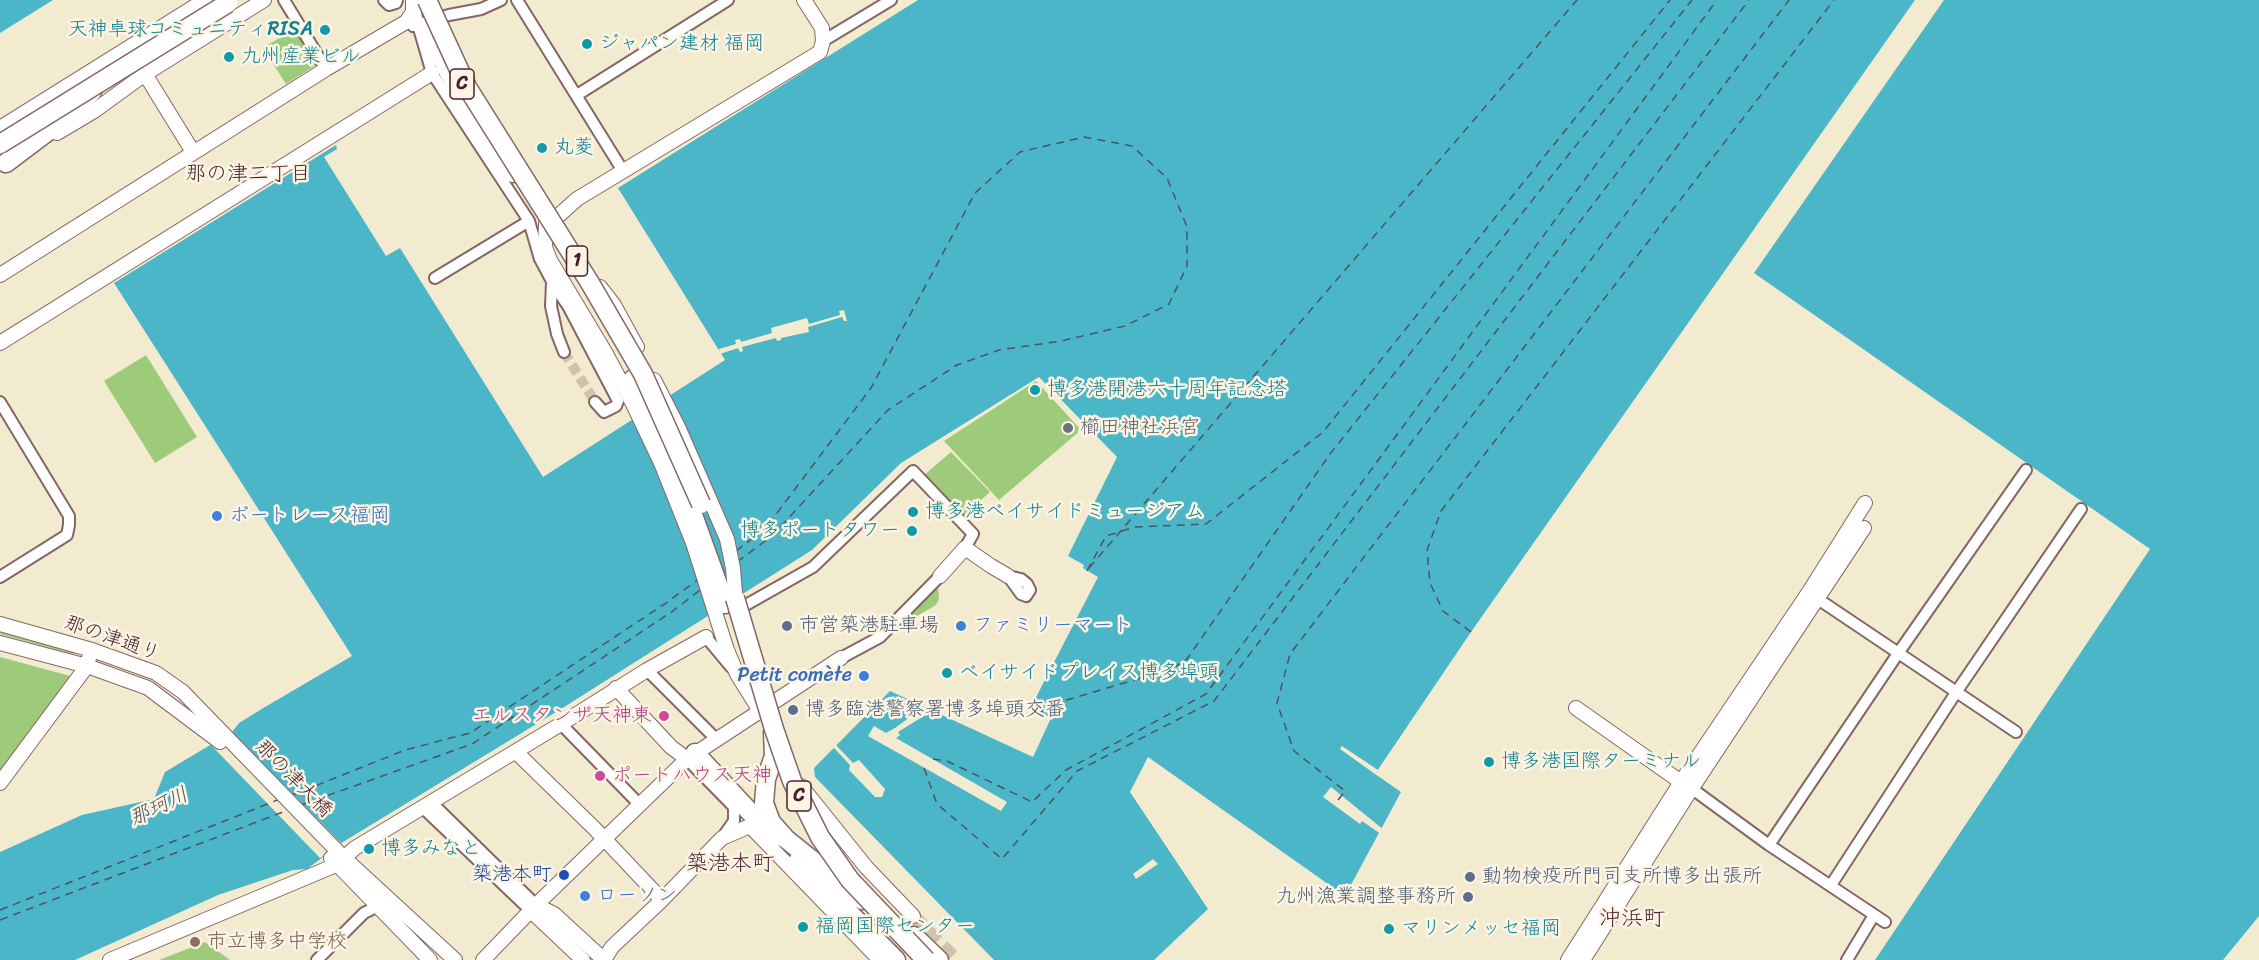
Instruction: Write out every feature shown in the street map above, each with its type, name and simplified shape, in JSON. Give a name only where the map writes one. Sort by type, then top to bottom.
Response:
[{"type":"highway","points":[[3,165],[58,123],[107,77],[234,0]]},
{"type":"highway","points":[[0,144],[234,0]]},
{"type":"highway","points":[[414,0],[449,74],[474,118],[506,165]]},
{"type":"highway","points":[[414,0],[449,73],[484,133],[501,158],[547,214]]},
{"type":"highway","name":"C","points":[[426,0],[464,89],[506,165],[633,378],[664,445],[703,539],[764,734],[795,815],[834,879],[910,960]]},
{"type":"highway","name":"1","points":[[426,0],[467,87],[605,307],[643,374],[701,504],[736,604]]},
{"type":"highway","name":"C","points":[[736,604],[792,781],[819,837],[850,880],[926,960]]},
{"type":"highway","points":[[763,710],[767,756],[755,790],[754,805],[757,815],[779,844]]},
{"type":"highway","points":[[763,710],[773,734],[774,756],[766,779],[764,804],[771,822],[786,839],[864,902],[919,940],[939,960]]},
{"type":"highway","points":[[691,756],[896,960]]},
{"type":"street","points":[[0,128],[205,0]]},
{"type":"street","points":[[3,165],[93,111],[145,75],[264,0]]},
{"type":"street","points":[[284,0],[326,69]]},
{"type":"street","points":[[384,0],[389,5],[396,3],[397,0]]},
{"type":"street","points":[[414,0],[418,25],[432,73],[529,220],[540,259],[568,306],[618,401],[616,406],[604,412],[595,402]]},
{"type":"street","points":[[0,275],[326,69],[406,22],[413,12],[414,0]]},
{"type":"street","points":[[392,29],[481,9],[501,0]]},
{"type":"street","points":[[517,0],[623,171]]},
{"type":"street","points":[[577,95],[728,0]]},
{"type":"street","points":[[737,674],[727,650],[693,543],[661,463],[605,352],[550,260],[545,247],[546,224],[558,209],[589,188],[643,161],[820,52],[823,41],[822,28],[804,0]]},
{"type":"street","points":[[823,41],[891,0]]},
{"type":"street","points":[[0,343],[432,73]]},
{"type":"street","points":[[145,75],[193,152]]},
{"type":"street","points":[[605,181],[566,208],[557,217],[554,227],[614,305],[664,399],[727,539],[733,568],[736,604],[755,671],[763,710],[790,772],[866,867],[913,916]]},
{"type":"street","points":[[435,278],[529,220]]},
{"type":"street","points":[[552,280],[551,306],[557,334],[564,352]]},
{"type":"street","points":[[0,402],[69,516],[69,525],[67,535],[0,577]]},
{"type":"street","points":[[1769,845],[1899,651],[2026,470]]},
{"type":"street","points":[[483,960],[691,756],[841,657],[880,637],[940,576],[965,548],[973,534],[913,471],[813,567],[760,597],[736,604]]},
{"type":"street","points":[[1814,596],[1865,503]]},
{"type":"street","points":[[1831,885],[1957,692],[2081,509]]},
{"type":"street","points":[[1568,960],[1814,596],[1864,528]]},
{"type":"street","points":[[965,548],[1008,576]]},
{"type":"street","points":[[1814,596],[1899,651],[2016,732]]},
{"type":"street","name":"那の津通り","points":[[0,624],[92,650],[156,673],[183,692],[221,738]]},
{"type":"street","points":[[110,960],[354,848],[516,752],[616,688],[706,637],[763,710]]},
{"type":"street","name":"那の津通り","points":[[0,643],[87,666],[148,688],[221,738]]},
{"type":"street","points":[[0,783],[87,666],[92,650]]},
{"type":"street","points":[[647,670],[716,739]]},
{"type":"street","points":[[534,908],[554,914],[604,960],[612,947],[663,900],[722,838],[734,821],[734,807],[691,756],[671,747],[616,688]]},
{"type":"street","points":[[1575,708],[1769,845],[1886,922]]},
{"type":"street","points":[[561,724],[640,805]]},
{"type":"street","name":"那の津大橋","points":[[221,738],[336,856]]},
{"type":"street","points":[[516,752],[663,900]]},
{"type":"street","points":[[1583,960],[1686,785]]},
{"type":"street","points":[[427,805],[534,908],[583,960]]},
{"type":"street","points":[[722,838],[750,826],[880,960]]},
{"type":"street","points":[[336,856],[376,907],[430,960]]},
{"type":"street","points":[[336,856],[456,960]]},
{"type":"street","points":[[317,960],[364,913],[376,907]]},
{"type":"street","points":[[1847,960],[1874,915]]},
{"type":"green space","points":[[294,29],[316,65],[286,84],[263,48]]},
{"type":"green space","points":[[146,355],[197,437],[155,463],[104,381]]},
{"type":"green space","points":[[1036,381],[1081,430],[999,500],[944,441]]},
{"type":"green space","points":[[951,452],[990,492],[961,518],[922,477]]},
{"type":"green space","points":[[938,585],[939,599],[936,605],[912,619],[903,619]]},
{"type":"green space","points":[[0,632],[73,652],[74,653],[0,634]]},
{"type":"green space","points":[[0,657],[74,677],[0,773]]},
{"type":"green space","points":[[205,942],[230,960],[159,960]]},
{"type":"water","points":[[0,0],[53,0],[0,33]]},
{"type":"water","name":"那珂川","points":[[918,0],[1915,0],[1471,632],[1375,774],[1401,792],[1345,896],[1148,757],[1130,792],[1208,909],[1154,960],[994,960],[815,777],[814,768],[890,691],[1033,757],[1051,718],[1031,707],[1098,577],[1083,568],[1084,565],[1068,556],[1117,457],[1039,377],[901,463],[812,550],[561,709],[343,842],[307,869],[293,870],[218,895],[75,960],[0,960],[0,852],[82,815],[154,799],[165,772],[232,732],[239,723],[352,656],[114,283],[336,145],[337,149],[324,157],[386,256],[400,248],[543,477],[725,360],[618,188]]},
{"type":"water","points":[[1944,0],[2259,0],[2259,916],[2223,960],[1875,960],[2150,549],[1754,273]]},
{"type":"pier","points":[[844,310],[847,321],[844,321],[842,317],[808,327],[809,332],[742,347],[743,351],[740,352],[738,348],[720,354],[719,349],[736,344],[735,340],[740,339],[741,342],[772,333],[771,328],[807,318],[809,324],[840,315],[839,311]]},
{"type":"pier","points":[[919,705],[932,711],[898,732],[900,735],[896,738],[1007,802],[1001,811],[868,736],[874,726],[886,733],[895,728],[910,717],[908,712]]},
{"type":"pier","points":[[232,732],[342,844],[320,858],[211,745]]},
{"type":"pier","points":[[836,745],[853,763],[859,760],[885,789],[882,797],[875,797],[849,770],[850,765],[833,747]]},
{"type":"pier","points":[[1342,746],[1378,770],[1375,774],[1340,749]]},
{"type":"pier","points":[[1331,787],[1384,830],[1382,835],[1362,821],[1360,824],[1323,797]]},
{"type":"pier","points":[[1153,859],[1158,864],[1136,879],[1133,874]]},
{"type":"ferry route","points":[[1089,568],[1577,0]]},
{"type":"ferry route","points":[[1087,571],[1106,536],[1135,527],[1206,524],[1323,432],[1670,0]]},
{"type":"ferry route","points":[[1041,712],[1050,705],[1171,669],[1187,659],[1330,454],[1692,0]]},
{"type":"ferry route","points":[[933,759],[947,761],[1032,802],[1066,770],[1206,694],[1717,0]]},
{"type":"ferry route","points":[[924,768],[937,804],[1002,859],[1077,771],[1214,701],[1749,0]]},
{"type":"ferry route","points":[[1338,800],[1345,791],[1294,751],[1277,703],[1290,654],[1789,0]]},
{"type":"ferry route","points":[[1471,632],[1443,611],[1430,583],[1427,550],[1441,511],[1834,0]]},
{"type":"ferry route","points":[[736,551],[765,529],[871,388],[975,193],[1020,152],[1084,137],[1132,146],[1167,178],[1187,227],[1187,266],[1169,304],[1125,326],[1061,341],[999,350],[957,365],[888,410],[772,536],[737,562]]},
{"type":"ferry route","points":[[290,796],[405,750],[470,733],[699,579]]},
{"type":"ferry route","points":[[301,805],[472,744],[673,611],[700,590]]},
{"type":"ferry route","points":[[0,910],[280,799]]},
{"type":"ferry route","points":[[0,920],[288,810]]},
{"type":"tunnel","points":[[564,352],[595,402]]},
{"type":"tunnel","points":[[913,916],[956,960]]},
{"type":"place","name":"天神卓球コミュニティRISA","points":[[325,30]]},
{"type":"place","name":"ジャパン建材 福岡","points":[[587,44]]},
{"type":"place","name":"九州産業ビル","points":[[229,57]]},
{"type":"place","name":"丸菱","points":[[542,148]]},
{"type":"place","name":"博多港開港六十周年記念塔","points":[[1035,390]]},
{"type":"place","name":"櫛田神社浜宮","points":[[1068,428]]},
{"type":"place","name":"博多港ベイサイドミュージアム","points":[[913,512]]},
{"type":"place","name":"ボートレース福岡","points":[[217,516]]},
{"type":"place","name":"博多ポートタワー","points":[[912,531]]},
{"type":"place","name":"市営築港駐車場","points":[[787,626]]},
{"type":"place","name":"ファミリーマート","points":[[961,626]]},
{"type":"place","name":"ベイサイドプレイス博多埠頭","points":[[947,673]]},
{"type":"place","name":"Petit comète","points":[[864,676]]},
{"type":"place","name":"博多臨港警察署博多埠頭交番","points":[[793,710]]},
{"type":"place","name":"エルスタンザ天神東","points":[[664,716]]},
{"type":"place","name":"博多港国際ターミナル","points":[[1489,762]]},
{"type":"place","name":"ポートハウス天神","points":[[600,776]]},
{"type":"place","name":"博多みなと","points":[[369,849]]},
{"type":"place","name":"築港本町","points":[[564,875]]},
{"type":"place","name":"動物検疫所門司支所博多出張所","points":[[1470,877]]},
{"type":"place","name":"ローソン","points":[[585,896]]},
{"type":"place","name":"九州漁業調整事務所","points":[[1468,897]]},
{"type":"place","name":"福岡国際センター","points":[[803,927]]},
{"type":"place","name":"マリンメッセ福岡","points":[[1389,929]]},
{"type":"place","name":"市立博多中学校","points":[[195,942]]},
{"type":"district","name":"那の津二丁目","points":[[248,175]]},
{"type":"district","name":"築港本町","points":[[730,864]]},
{"type":"district","name":"沖浜町","points":[[1632,919]]}]
